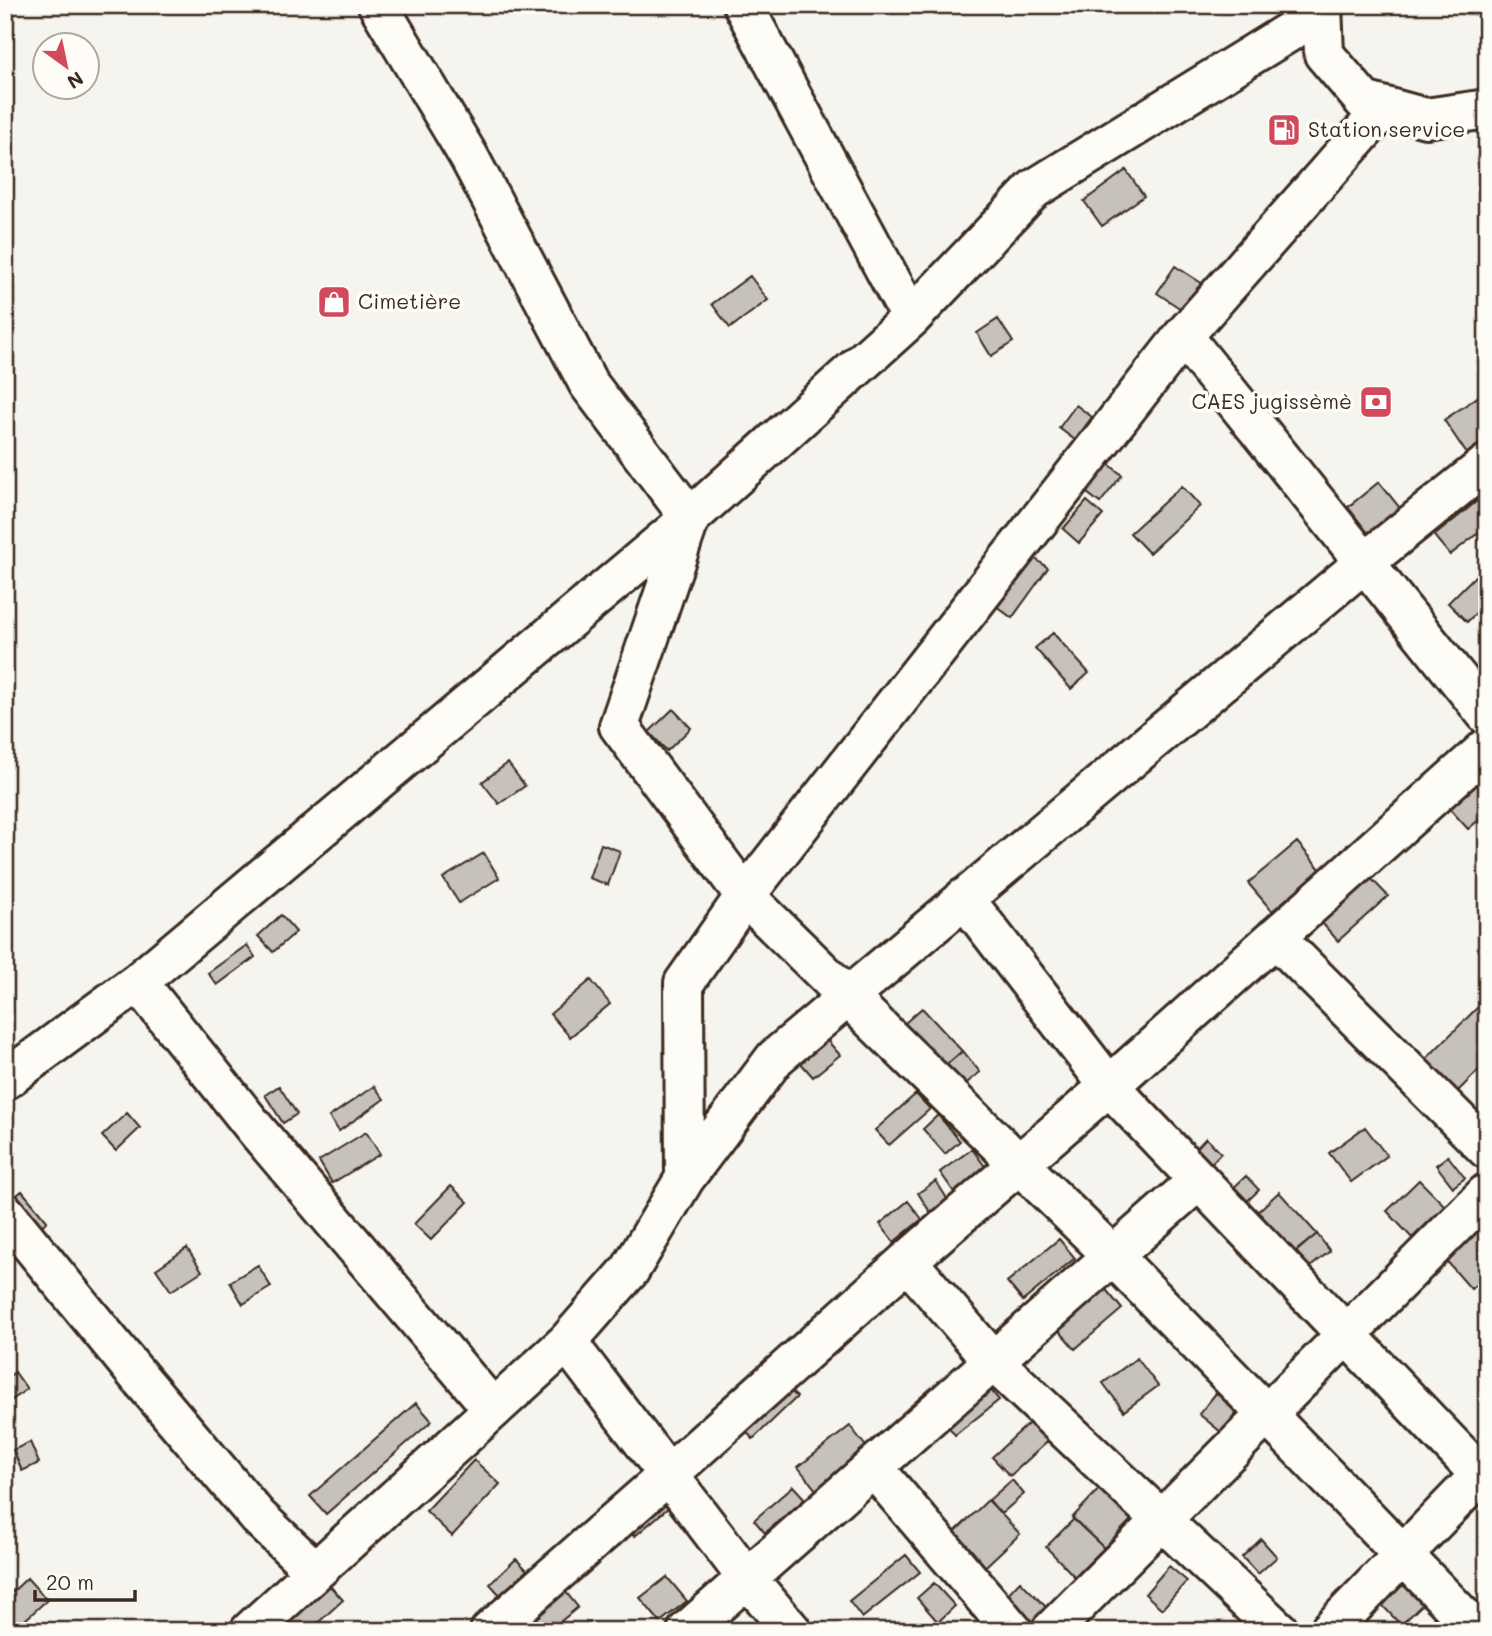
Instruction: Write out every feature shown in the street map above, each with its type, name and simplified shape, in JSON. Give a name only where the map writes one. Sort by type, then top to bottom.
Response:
[{"type":"street","points":[[378,5],[469,157],[588,383],[690,518]]},
{"type":"street","points":[[743,5],[911,318]]},
{"type":"street","points":[[5,1080],[138,982],[690,518],[911,318],[1034,189],[1322,8],[1324,54],[1364,101],[1426,118],[1487,109]]},
{"type":"street","points":[[685,1178],[684,983],[745,896],[1183,336],[1385,107]]},
{"type":"street","points":[[1183,336],[1487,715]]},
{"type":"street","points":[[262,1627],[315,1571],[567,1342],[630,1270],[685,1178],[775,1058],[1365,562],[1487,464]]},
{"type":"street","points":[[690,518],[620,726],[745,896],[1112,1256],[1477,1631]]},
{"type":"street","points":[[490,1631],[907,1261],[1109,1086],[1487,748]]},
{"type":"street","points":[[964,898],[1109,1086],[1485,1475],[1329,1631]]},
{"type":"street","points":[[1275,937],[1487,1149]]},
{"type":"street","points":[[138,982],[257,1131],[493,1409]]},
{"type":"street","points":[[687,1631],[1199,1180]]},
{"type":"street","points":[[1051,1631],[1487,1193]]},
{"type":"street","points":[[5,1213],[257,1517],[315,1571]]},
{"type":"street","points":[[907,1261],[993,1361],[1279,1631]]},
{"type":"street","points":[[567,1342],[747,1578],[792,1631]]},
{"type":"street","points":[[873,1467],[1013,1631]]},
{"type":"building","points":[[1126,170],[1144,196],[1102,226],[1084,201]]},
{"type":"building","points":[[1175,266],[1203,284],[1184,311],[1157,293]]},
{"type":"building","points":[[750,276],[768,300],[730,328],[712,304]]},
{"type":"building","points":[[998,319],[1013,342],[991,356],[977,333]]},
{"type":"building","points":[[1482,394],[1487,401],[1487,440],[1467,454],[1444,420]]},
{"type":"building","points":[[1076,405],[1092,417],[1075,440],[1059,428]]},
{"type":"building","points":[[1105,461],[1122,475],[1100,503],[1082,489]]},
{"type":"building","points":[[1379,482],[1400,508],[1368,533],[1348,507]]},
{"type":"building","points":[[1182,486],[1200,506],[1149,553],[1130,533]]},
{"type":"building","points":[[1482,497],[1487,503],[1487,526],[1450,555],[1434,536]]},
{"type":"building","points":[[1087,501],[1103,515],[1079,543],[1063,529]]},
{"type":"building","points":[[1023,550],[1048,568],[1012,618],[987,599]]},
{"type":"building","points":[[1486,565],[1487,602],[1467,622],[1448,603]]},
{"type":"building","points":[[1053,633],[1089,673],[1071,689],[1035,648]]},
{"type":"building","points":[[673,709],[691,728],[667,751],[649,732]]},
{"type":"building","points":[[1487,757],[1487,813],[1468,829],[1440,798]]},
{"type":"building","points":[[508,763],[525,786],[499,804],[482,782]]},
{"type":"building","points":[[1297,842],[1321,870],[1272,911],[1248,883]]},
{"type":"building","points":[[601,844],[620,851],[608,885],[589,878]]},
{"type":"building","points":[[484,853],[499,878],[459,903],[443,878]]},
{"type":"building","points":[[1363,870],[1388,896],[1338,941],[1314,914]]},
{"type":"building","points":[[281,915],[296,932],[273,952],[258,936]]},
{"type":"building","points":[[247,945],[255,957],[217,985],[208,973]]},
{"type":"building","points":[[591,980],[610,1004],[570,1037],[550,1014]]},
{"type":"building","points":[[1486,999],[1487,1062],[1451,1098],[1419,1066]]},
{"type":"building","points":[[922,1008],[962,1051],[935,1075],[896,1031]]},
{"type":"building","points":[[826,1039],[840,1055],[813,1077],[799,1061]]},
{"type":"building","points":[[963,1051],[980,1072],[956,1092],[939,1071]]},
{"type":"building","points":[[279,1086],[297,1114],[283,1123],[265,1095]]},
{"type":"building","points":[[374,1086],[384,1099],[339,1131],[329,1117]]},
{"type":"building","points":[[916,1094],[930,1109],[889,1145],[875,1130]]},
{"type":"building","points":[[127,1113],[140,1128],[116,1151],[102,1136]]},
{"type":"building","points":[[938,1115],[960,1141],[945,1154],[923,1129]]},
{"type":"building","points":[[1365,1127],[1387,1156],[1351,1182],[1329,1153]]},
{"type":"building","points":[[366,1132],[380,1154],[332,1183],[319,1161]]},
{"type":"building","points":[[1206,1138],[1221,1153],[1205,1170],[1190,1155]]},
{"type":"building","points":[[972,1149],[987,1169],[954,1192],[940,1172]]},
{"type":"building","points":[[1448,1156],[1465,1178],[1453,1187],[1436,1165]]},
{"type":"building","points":[[1246,1176],[1259,1190],[1242,1206],[1229,1192]]},
{"type":"building","points":[[1419,1180],[1445,1206],[1412,1238],[1387,1211]]},
{"type":"building","points":[[936,1181],[948,1200],[930,1212],[918,1193]]},
{"type":"building","points":[[451,1186],[468,1202],[431,1240],[414,1224]]},
{"type":"building","points":[[22,1191],[47,1221],[34,1233],[8,1202]]},
{"type":"building","points":[[1279,1192],[1317,1234],[1291,1256],[1254,1215]]},
{"type":"building","points":[[908,1201],[922,1219],[894,1242],[880,1224]]},
{"type":"building","points":[[1485,1224],[1487,1275],[1471,1289],[1445,1259]]},
{"type":"building","points":[[1317,1234],[1330,1251],[1304,1272],[1291,1255]]},
{"type":"building","points":[[1059,1239],[1075,1258],[1023,1301],[1007,1282]]},
{"type":"building","points":[[187,1248],[202,1271],[171,1291],[156,1269]]},
{"type":"building","points":[[258,1265],[271,1287],[243,1304],[230,1282]]},
{"type":"building","points":[[1098,1280],[1122,1309],[1075,1349],[1050,1320]]},
{"type":"building","points":[[1137,1358],[1158,1386],[1124,1411],[1103,1383]]},
{"type":"building","points":[[15,1372],[27,1389],[5,1405],[5,1379]]},
{"type":"building","points":[[982,1379],[999,1400],[955,1435],[939,1414]]},
{"type":"building","points":[[781,1382],[797,1397],[753,1439],[738,1423]]},
{"type":"building","points":[[1217,1392],[1239,1410],[1221,1432],[1199,1414]]},
{"type":"building","points":[[416,1403],[432,1421],[326,1514],[310,1496]]},
{"type":"building","points":[[1038,1415],[1056,1434],[1010,1476],[992,1457]]},
{"type":"building","points":[[850,1426],[868,1449],[816,1490],[798,1467]]},
{"type":"building","points":[[30,1442],[39,1463],[22,1471],[13,1450]]},
{"type":"building","points":[[474,1460],[500,1484],[452,1536],[426,1511]]},
{"type":"building","points":[[1012,1480],[1024,1494],[1001,1514],[989,1500]]},
{"type":"building","points":[[793,1486],[805,1499],[765,1533],[754,1520]]},
{"type":"building","points":[[1101,1487],[1133,1518],[1104,1548],[1072,1518]]},
{"type":"building","points":[[654,1492],[668,1508],[635,1536],[622,1519]]},
{"type":"building","points":[[988,1500],[1020,1534],[972,1579],[940,1546]]},
{"type":"building","points":[[1074,1519],[1104,1548],[1075,1577],[1046,1547]]},
{"type":"building","points":[[1261,1539],[1277,1557],[1258,1574],[1242,1557]]},
{"type":"building","points":[[906,1555],[920,1572],[862,1618],[849,1601]]},
{"type":"building","points":[[516,1559],[527,1570],[500,1595],[490,1584]]},
{"type":"building","points":[[1169,1566],[1187,1581],[1162,1609],[1145,1594]]},
{"type":"building","points":[[667,1577],[687,1601],[660,1622],[640,1598]]},
{"type":"building","points":[[27,1578],[47,1600],[13,1631],[7,1631],[5,1599]]},
{"type":"building","points":[[556,1580],[578,1607],[546,1631],[524,1605]]},
{"type":"building","points":[[1020,1581],[1048,1609],[1030,1628],[1002,1600]]},
{"type":"building","points":[[1404,1582],[1424,1603],[1401,1625],[1381,1604]]},
{"type":"building","points":[[934,1583],[955,1606],[938,1622],[917,1598]]},
{"type":"building","points":[[328,1584],[343,1600],[309,1631],[296,1631],[288,1621]]},
{"type":"place","name":"Station service","points":[[1284,130]]},
{"type":"place","name":"Cimetière","points":[[334,302]]},
{"type":"place","name":"CAES jugissèmè","points":[[1376,402]]}]
